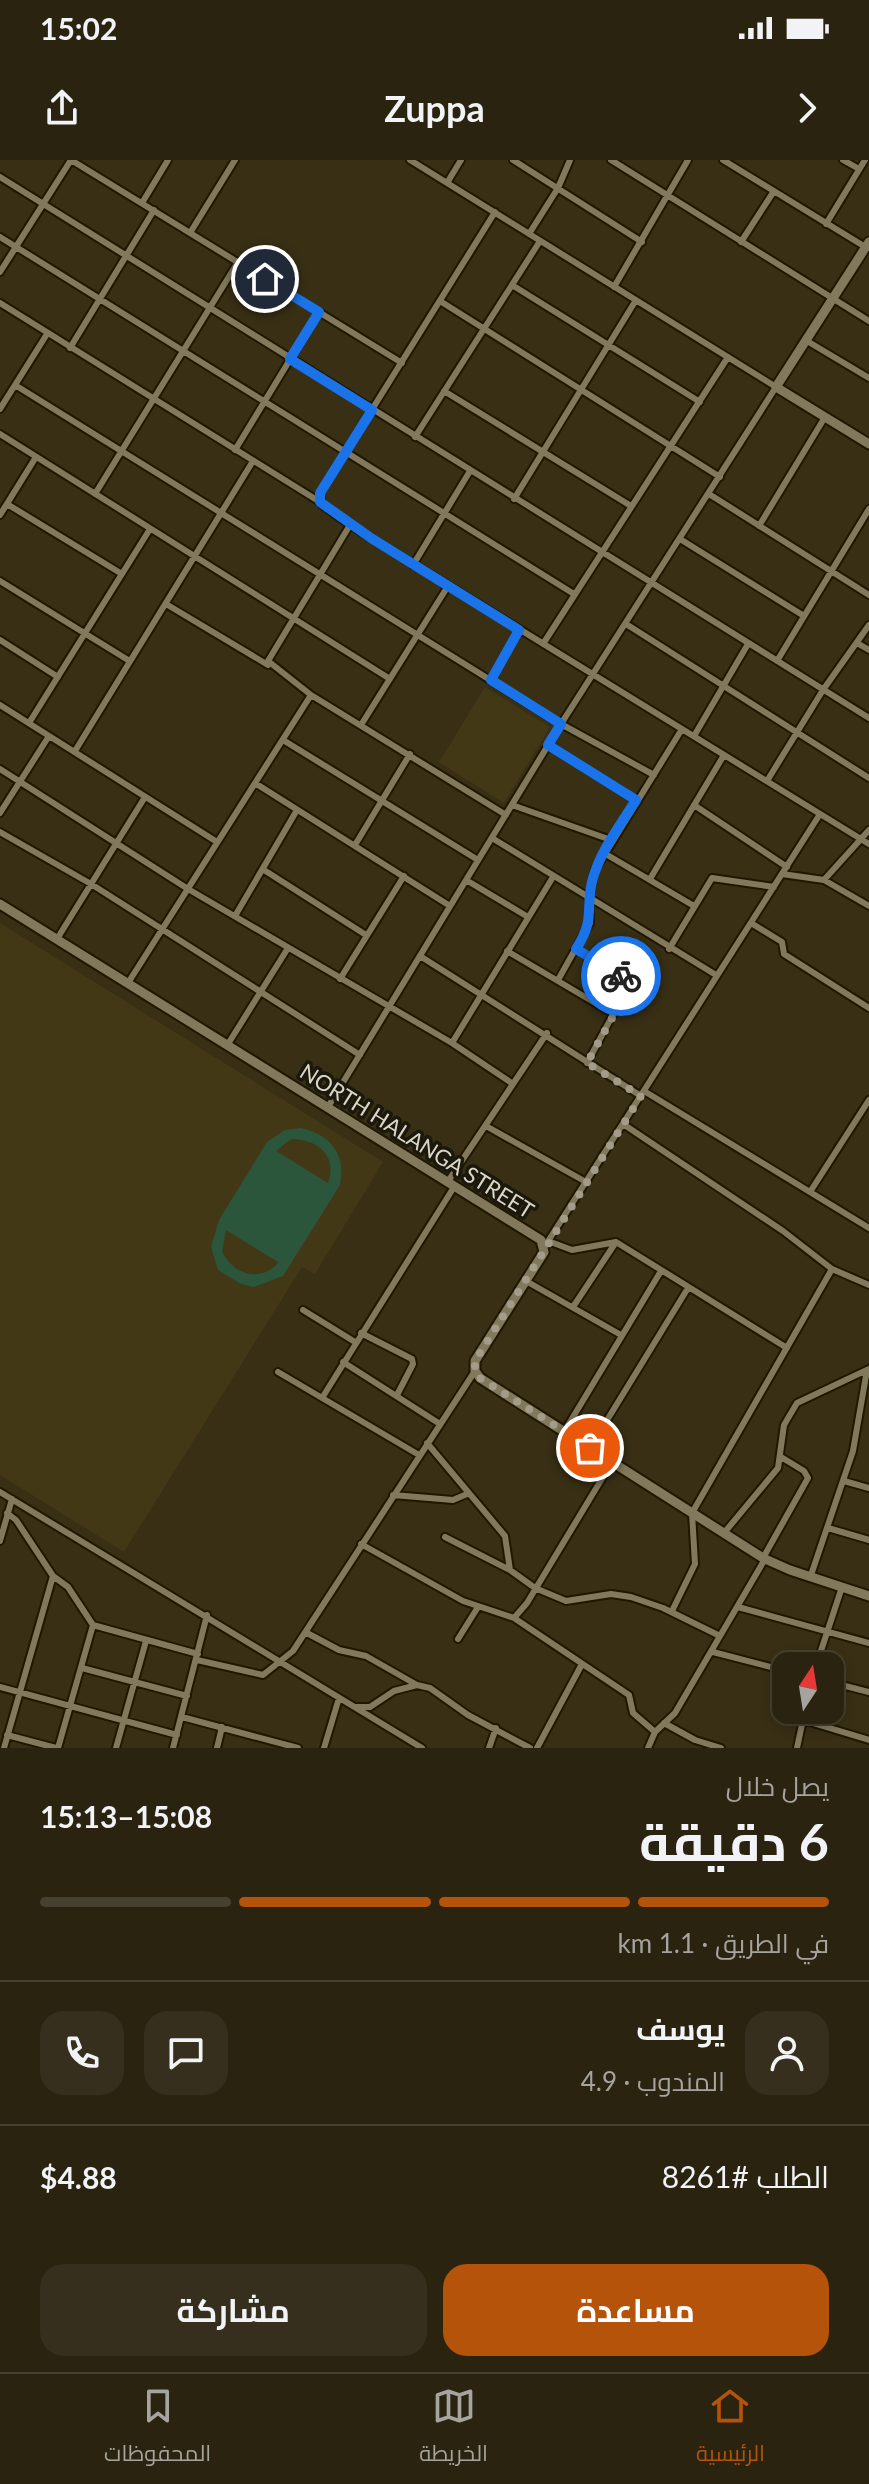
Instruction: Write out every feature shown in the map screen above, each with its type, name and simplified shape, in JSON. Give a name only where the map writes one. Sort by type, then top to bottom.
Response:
[{"type":"street","points":[[0,272],[71,160],[402,363]]},
{"type":"street","points":[[142,203],[168,160]]},
{"type":"street","points":[[190,233],[235,160]]},
{"type":"street","points":[[410,160],[868,442]]},
{"type":"street","points":[[447,183],[461,160]]},
{"type":"street","points":[[513,160],[642,242]]},
{"type":"street","points":[[529,234],[558,188],[570,160]]},
{"type":"street","points":[[611,160],[869,321]]},
{"type":"street","points":[[614,287],[688,160]]},
{"type":"street","points":[[328,1107],[561,724],[868,246],[826,224],[723,160]]},
{"type":"street","points":[[843,160],[859,169]]},
{"type":"street","points":[[826,224],[865,160]]},
{"type":"street","points":[[0,177],[869,718]]},
{"type":"street","points":[[741,242],[774,191]]},
{"type":"street","points":[[70,348],[154,210]]},
{"type":"street","points":[[320,502],[320,493],[495,212]]},
{"type":"street","points":[[0,237],[574,594]]},
{"type":"street","points":[[415,437],[540,241]]},
{"type":"street","points":[[95,494],[238,262]]},
{"type":"street","points":[[512,285],[700,402]]},
{"type":"street","points":[[514,499],[636,300]]},
{"type":"street","points":[[440,301],[720,477]]},
{"type":"street","points":[[0,303],[320,502],[413,565],[866,842]]},
{"type":"street","points":[[235,450],[319,312]]},
{"type":"street","points":[[0,409],[47,334]]},
{"type":"street","points":[[807,341],[869,378]]},
{"type":"street","points":[[543,644],[600,551],[672,447],[728,357]]},
{"type":"street","points":[[15,385],[561,724],[654,775]]},
{"type":"street","points":[[444,391],[631,506]]},
{"type":"street","points":[[759,526],[825,417]]},
{"type":"street","points":[[0,434],[390,679]]},
{"type":"street","points":[[0,515],[36,457]]},
{"type":"street","points":[[75,751],[128,660],[253,461]]},
{"type":"street","points":[[413,565],[470,471]]},
{"type":"street","points":[[709,494],[869,595]]},
{"type":"street","points":[[7,504],[122,574]]},
{"type":"street","points":[[777,661],[869,509]]},
{"type":"street","points":[[268,665],[269,657],[350,525]]},
{"type":"street","points":[[29,723],[150,529]]},
{"type":"street","points":[[680,539],[804,616]]},
{"type":"street","points":[[0,581],[128,660]]},
{"type":"street","points":[[361,725],[448,586]]},
{"type":"street","points":[[166,604],[506,815]]},
{"type":"street","points":[[626,624],[869,778]]},
{"type":"street","points":[[767,781],[823,690],[869,625]]},
{"type":"street","points":[[491,680],[519,630]]},
{"type":"street","points":[[0,640],[58,677]]},
{"type":"street","points":[[857,643],[869,650]]},
{"type":"street","points":[[694,736],[748,644]]},
{"type":"street","points":[[128,983],[311,695]]},
{"type":"street","points":[[0,705],[217,842]]},
{"type":"street","points":[[558,980],[590,923],[589,899],[595,870],[682,729]]},
{"type":"street","points":[[0,813],[49,736]]},
{"type":"street","points":[[283,740],[478,860]]},
{"type":"street","points":[[548,745],[636,800]]},
{"type":"street","points":[[355,845],[410,754]]},
{"type":"street","points":[[650,879],[724,755]]},
{"type":"street","points":[[0,769],[188,889],[452,1043],[513,1084]]},
{"type":"street","points":[[255,783],[450,906]]},
{"type":"street","points":[[57,939],[145,797]]},
{"type":"street","points":[[512,805],[611,840]]},
{"type":"street","points":[[694,805],[787,867]]},
{"type":"street","points":[[235,916],[297,810]]},
{"type":"street","points":[[787,1348],[616,1242],[572,1250],[547,1243],[820,814]]},
{"type":"street","points":[[824,880],[866,842],[869,830]]},
{"type":"street","points":[[0,832],[91,884],[360,1055]]},
{"type":"street","points":[[492,838],[716,975]]},
{"type":"street","points":[[604,853],[694,906]]},
{"type":"street","points":[[264,870],[366,935]]},
{"type":"street","points":[[782,874],[824,880],[869,906]]},
{"type":"street","points":[[340,979],[404,876]]},
{"type":"street","points":[[452,1043],[553,877]]},
{"type":"street","points":[[669,949],[712,878],[774,887]]},
{"type":"street","points":[[466,880],[528,917]]},
{"type":"street","name":"NORTH HALANGA STREET","points":[[0,904],[547,1243],[477,1358],[475,1371]]},
{"type":"street","points":[[751,923],[782,942],[784,954],[869,1008]]},
{"type":"street","points":[[228,1044],[288,948]]},
{"type":"street","points":[[576,949],[630,983],[587,1063]]},
{"type":"street","points":[[507,951],[614,1014]]},
{"type":"street","points":[[420,956],[547,1033],[587,1063],[868,1224]]},
{"type":"street","points":[[322,1398],[486,1126],[547,1033]]},
{"type":"street","points":[[810,1192],[869,1100]]},
{"type":"street","points":[[623,1124],[783,1231],[832,1269],[869,1285]]},
{"type":"street","points":[[486,1126],[586,1182]]},
{"type":"street","points":[[573,1307],[616,1242]]},
{"type":"street","points":[[672,1611],[695,1564],[692,1513],[832,1269]]},
{"type":"street","points":[[564,1432],[661,1271]]},
{"type":"street","points":[[526,1281],[621,1335]]},
{"type":"street","points":[[590,1448],[688,1288]]},
{"type":"street","points":[[303,1310],[355,1342]]},
{"type":"street","points":[[361,1333],[412,1359],[413,1364],[397,1395]]},
{"type":"street","points":[[343,1362],[440,1424]]},
{"type":"street","points":[[724,1533],[773,1478],[781,1457],[784,1425],[797,1403],[868,1370]]},
{"type":"street","points":[[810,1578],[858,1434],[868,1370]]},
{"type":"street","points":[[7,1513],[16,1520],[53,1576],[68,1587],[93,1625],[263,1675],[307,1633],[361,1544],[475,1371],[480,1378],[764,1558],[810,1578],[869,1596]]},
{"type":"street","points":[[278,1372],[419,1455]]},
{"type":"street","points":[[858,1434],[869,1437]]},
{"type":"street","points":[[427,1443],[505,1536],[510,1570]]},
{"type":"street","points":[[648,1748],[655,1732],[675,1713],[713,1652],[808,1478],[804,1471],[781,1457]]},
{"type":"street","points":[[514,1618],[612,1461]]},
{"type":"street","points":[[844,1481],[869,1488]]},
{"type":"street","points":[[0,1492],[207,1615],[348,1706],[422,1748]]},
{"type":"street","points":[[393,1495],[453,1500],[467,1494]]},
{"type":"street","points":[[0,1541],[12,1499]]},
{"type":"street","points":[[828,1528],[869,1540]]},
{"type":"street","points":[[445,1537],[510,1570],[535,1588],[566,1601],[611,1594],[672,1611],[720,1636]]},
{"type":"street","points":[[361,1544],[478,1607],[514,1618],[629,1695],[633,1713],[655,1732]]},
{"type":"street","points":[[4,1748],[53,1576]]},
{"type":"street","points":[[821,1652],[842,1587]]},
{"type":"street","points":[[458,1639],[478,1607]]},
{"type":"street","points":[[738,1607],[869,1643]]},
{"type":"street","points":[[173,1748],[207,1615]]},
{"type":"street","points":[[7,1735],[57,1748],[72,1706],[93,1625]]},
{"type":"street","points":[[307,1633],[339,1650],[366,1656],[417,1685],[430,1688],[468,1715],[530,1748]]},
{"type":"street","points":[[116,1748],[146,1641]]},
{"type":"street","points":[[713,1652],[772,1667]]},
{"type":"street","points":[[537,1748],[582,1664]]},
{"type":"street","points":[[82,1668],[187,1696]]},
{"type":"street","points":[[348,1706],[370,1707],[394,1691],[417,1685]]},
{"type":"street","points":[[844,1686],[869,1692]]},
{"type":"street","points":[[0,1687],[177,1735]]},
{"type":"street","points":[[324,1748],[339,1698]]},
{"type":"street","points":[[182,1717],[298,1748]]},
{"type":"street","points":[[664,1723],[695,1740],[721,1748]]},
{"type":"street","points":[[797,1748],[802,1724]]},
{"type":"street","points":[[816,1724],[869,1740]]},
{"type":"street","points":[[217,1748],[222,1727]]},
{"type":"street","points":[[489,1748],[496,1728]]},
{"type":"street","points":[[693,1748],[695,1740]]},
{"type":"shaded area","points":[[485,687],[550,727],[504,803],[439,762]]},
{"type":"shaded area","points":[[0,923],[383,1162],[315,1274],[302,1267],[124,1552],[0,1475]]},
{"type":"green space","points":[[301,1128],[328,1141],[341,1164],[340,1185],[283,1276],[254,1287],[241,1284],[218,1270],[211,1247],[219,1220],[267,1142],[285,1130]],"holes":[[[291,1139],[309,1142],[323,1150],[330,1164],[328,1183],[276,1151]],[[226,1230],[278,1262],[278,1263],[263,1273],[240,1271],[222,1251]]]},
{"type":"way so far","points":[[590,1448],[480,1378],[475,1371],[475,1361],[641,1096],[587,1063],[630,986],[629,981],[621,976]]},
{"type":"route","points":[[265,279],[319,312],[290,359],[372,410],[320,493],[322,505],[519,630],[491,680],[561,724],[548,745],[636,800],[595,870],[589,899],[592,913],[590,923],[576,949],[621,976]]}]
